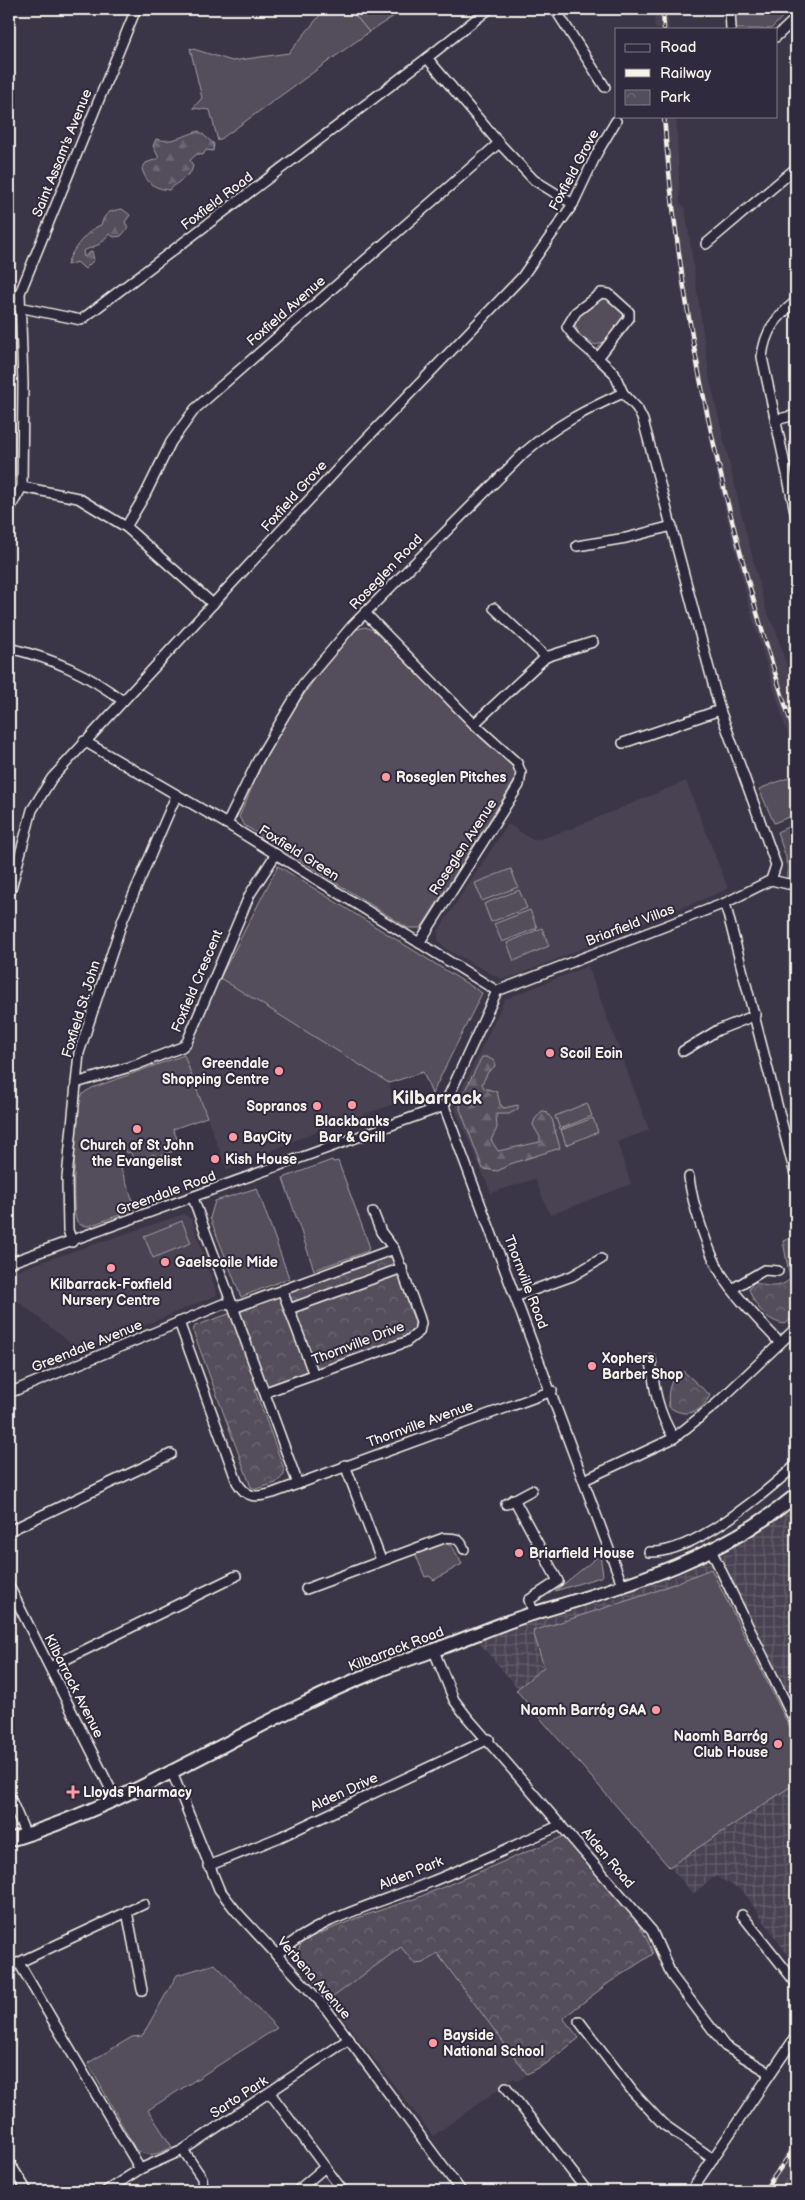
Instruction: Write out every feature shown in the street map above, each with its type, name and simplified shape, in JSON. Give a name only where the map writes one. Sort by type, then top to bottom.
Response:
[{"type":"main road","name":"Kilbarrack Road","points":[[9,1840],[72,1818],[336,1688],[483,1631],[623,1587],[684,1564],[756,1524],[796,1495]]},
{"type":"street","name":"Saint Assam's Avenue","points":[[22,487],[23,384],[20,293],[136,9]]},
{"type":"street","name":"Foxfield Road","points":[[9,305],[20,309],[81,320],[489,9]]},
{"type":"street","points":[[555,9],[605,87]]},
{"type":"street","points":[[730,9],[731,28]]},
{"type":"street","points":[[778,35],[796,18]]},
{"type":"street","points":[[427,58],[499,143],[534,180],[573,204]]},
{"type":"street","name":"Foxfield Grove","points":[[9,896],[32,810],[52,778],[84,741],[404,398],[522,277],[573,204],[597,153],[616,120]]},
{"type":"street","name":"Foxfield Avenue","points":[[126,527],[171,442],[195,409],[499,143]]},
{"type":"street","points":[[706,244],[796,168]]},
{"type":"street","points":[[598,358],[629,318],[630,312],[609,294],[601,293],[576,312],[568,327],[576,339],[614,373],[623,393],[637,408],[643,420],[720,710],[776,865],[771,880],[788,884],[796,883]]},
{"type":"street","points":[[796,301],[776,318],[767,331],[762,357],[796,516]]},
{"type":"street","name":"Roseglen Road","points":[[227,824],[258,760],[303,684],[365,613],[530,447],[578,414],[623,393]]},
{"type":"street","points":[[775,420],[796,416]]},
{"type":"street","points":[[9,510],[22,487],[78,498],[126,527],[213,604]]},
{"type":"street","points":[[577,546],[626,538],[672,526]]},
{"type":"street","points":[[494,608],[546,657]]},
{"type":"street","name":"Roseglen Avenue","points":[[365,613],[474,724],[517,763],[521,773],[519,785],[419,943]]},
{"type":"street","points":[[474,724],[546,657],[593,642]]},
{"type":"street","points":[[9,648],[66,665],[92,679],[123,701]]},
{"type":"street","points":[[623,743],[720,710]]},
{"type":"street","name":"Foxfield Green","points":[[84,741],[227,824],[497,991]]},
{"type":"street","name":"Foxfield St. John","points":[[72,1242],[68,1230],[67,1178],[79,1053],[123,919],[176,796]]},
{"type":"street","name":"Foxfield Crescent","points":[[76,1083],[136,1065],[182,1047],[187,1042],[250,894],[276,854]]},
{"type":"street","name":"Briarfield Villas","points":[[497,991],[725,903],[771,880]]},
{"type":"street","points":[[725,903],[756,1015],[796,1178]]},
{"type":"street","points":[[444,1106],[497,991]]},
{"type":"street","points":[[683,1051],[718,1030],[756,1015]]},
{"type":"street","name":"Greendale Road","points":[[9,1263],[72,1242],[444,1106]]},
{"type":"street","name":"Thornville Road","points":[[444,1106],[552,1391],[623,1587]]},
{"type":"street","points":[[689,1177],[694,1203],[716,1264],[732,1289],[780,1343]]},
{"type":"street","points":[[193,1198],[231,1305],[266,1392],[298,1484]]},
{"type":"street","name":"Thornville Drive","points":[[266,1392],[406,1342],[419,1332],[421,1323],[402,1268],[394,1249],[381,1232],[373,1212]]},
{"type":"street","name":"Greendale Avenue","points":[[9,1393],[223,1304],[239,1306],[394,1249]]},
{"type":"street","points":[[516,1296],[572,1276],[601,1259]]},
{"type":"street","points":[[289,1309],[402,1268]]},
{"type":"street","points":[[732,1289],[764,1270],[778,1271]]},
{"type":"street","points":[[282,1290],[314,1375]]},
{"type":"street","name":"Thornville Avenue","points":[[180,1322],[242,1490],[253,1496],[262,1497],[345,1465],[552,1391]]},
{"type":"street","points":[[584,1480],[674,1438],[716,1404],[796,1328]]},
{"type":"street","points":[[651,1360],[654,1394],[661,1415],[674,1438]]},
{"type":"street","points":[[9,1531],[171,1454]]},
{"type":"street","points":[[345,1465],[380,1560]]},
{"type":"street","points":[[649,1552],[666,1551],[712,1529],[746,1508],[796,1465]]},
{"type":"street","points":[[506,1504],[532,1490]]},
{"type":"street","points":[[514,1499],[558,1581],[529,1600],[534,1614]]},
{"type":"street","points":[[306,1589],[380,1560],[444,1538],[456,1538],[461,1542],[464,1549]]},
{"type":"street","points":[[711,1550],[795,1718]]},
{"type":"street","points":[[50,1667],[236,1576]]},
{"type":"street","name":"Kilbarrack Avenue","points":[[9,1586],[115,1798]]},
{"type":"street","name":"Alden Road","points":[[434,1651],[454,1700],[652,1930],[672,1976],[725,2046],[770,2073]]},
{"type":"street","name":"Alden Drive","points":[[208,1866],[280,1837],[488,1739]]},
{"type":"street","name":"Verbena Avenue","points":[[171,1770],[208,1866],[219,1889],[236,1911],[324,2006],[462,2191]]},
{"type":"street","points":[[9,1795],[26,1835]]},
{"type":"street","name":"Alden Park","points":[[276,1955],[302,1935],[334,1918],[429,1883],[561,1825]]},
{"type":"street","points":[[9,1967],[144,1904]]},
{"type":"street","points":[[127,1911],[142,1990]]},
{"type":"street","points":[[742,1915],[796,1983]]},
{"type":"street","points":[[19,1963],[140,2169]]},
{"type":"street","points":[[579,2022],[633,2092],[663,2124],[713,2159]]},
{"type":"street","points":[[691,2191],[796,2036]]},
{"type":"street","name":"Sarto Park","points":[[106,2191],[140,2169],[183,2150],[348,2039]]},
{"type":"street","points":[[506,2087],[587,2191]]},
{"type":"street","points":[[270,2093],[343,2191]]},
{"type":"street","points":[[183,2150],[202,2178],[203,2191]]},
{"type":"street","points":[[9,2162],[27,2191]]},
{"type":"street","points":[[297,2191],[324,2168]]},
{"type":"shaded area","points":[[654,9],[668,9],[669,28],[655,28]]},
{"type":"shaded area","points":[[661,118],[676,118],[680,203],[685,208],[710,381],[766,610],[776,631],[796,698],[796,762],[751,613],[718,481],[686,305]]},
{"type":"shaded area","points":[[686,781],[728,889],[515,976],[501,979],[446,949],[438,940],[438,931],[508,824],[531,839],[540,839],[568,830]]},
{"type":"shaded area","name":"Scoil Eoin","points":[[588,966],[649,1130],[617,1142],[631,1184],[550,1215],[535,1179],[491,1193],[454,1106],[505,999]]},
{"type":"shaded area","name":"Greendale Shopping Centre","points":[[220,978],[389,1083],[394,1104],[310,1134],[227,1170],[185,1058]]},
{"type":"shaded area","points":[[184,1214],[192,1220],[217,1295],[81,1352],[9,1294],[9,1273]]},
{"type":"shaded area","name":"Naomh Barróg GAA","points":[[796,1502],[796,1967],[743,1891],[715,1876],[693,1894],[476,1639],[607,1601],[673,1577],[726,1553]]},
{"type":"shaded area","name":"Bayside National School","points":[[401,1946],[424,1963],[437,1953],[527,2074],[518,2081],[514,2078],[433,2136],[329,2000]]},
{"type":"shaded area","points":[[796,2138],[796,2163],[777,2191],[760,2191]]},
{"type":"shaded area","points":[[796,2163],[796,2191],[777,2191]]},
{"type":"green space","points":[[325,9],[350,9],[369,32],[218,141],[210,110],[193,108],[202,98],[190,48],[232,61],[289,53]]},
{"type":"green space","points":[[350,9],[405,9],[369,32]]},
{"type":"green space","points":[[733,9],[784,9],[787,12],[772,28],[735,28]]},
{"type":"green space","points":[[199,131],[214,144],[213,151],[206,150],[203,155],[197,154],[190,160],[193,166],[191,172],[169,190],[159,188],[149,182],[142,169],[146,163],[159,158],[153,146],[156,139],[172,140]]},
{"type":"green space","points":[[122,209],[130,215],[125,222],[128,228],[121,236],[114,237],[109,234],[100,244],[83,251],[84,257],[92,251],[94,260],[85,269],[77,262],[67,265],[72,254],[85,236],[101,225],[108,213]]},
{"type":"green space","points":[[601,298],[607,298],[622,310],[624,319],[606,341],[596,345],[580,337],[575,325],[578,317]]},
{"type":"green space","name":"Roseglen Pitches","points":[[365,627],[373,630],[512,766],[516,774],[515,780],[421,928],[408,928],[244,825],[239,817],[264,760],[290,715],[325,664],[355,630]]},
{"type":"green space","points":[[796,775],[796,806],[791,816],[774,823],[759,789]]},
{"type":"green space","points":[[796,823],[796,876],[787,879],[786,857],[777,832]]},
{"type":"green space","points":[[278,866],[482,993],[432,1094],[423,1072],[389,1083],[220,978]]},
{"type":"green space","points":[[511,869],[518,887],[482,901],[475,883]]},
{"type":"green space","points":[[519,890],[527,908],[491,922],[484,904]]},
{"type":"green space","points":[[530,910],[537,928],[502,942],[494,924]]},
{"type":"green space","points":[[542,928],[549,946],[514,961],[507,943]]},
{"type":"green space","points":[[184,1055],[207,1117],[173,1129],[181,1148],[156,1158],[154,1154],[136,1162],[130,1152],[127,1153],[124,1147],[114,1150],[136,1209],[89,1226],[81,1225],[76,1220],[74,1177],[77,1116],[82,1095],[92,1088]]},
{"type":"green space","points":[[482,1057],[487,1057],[494,1061],[495,1066],[488,1072],[482,1084],[484,1088],[497,1092],[500,1104],[504,1108],[518,1105],[518,1109],[509,1114],[496,1114],[497,1128],[491,1140],[498,1151],[540,1142],[540,1137],[533,1125],[535,1119],[542,1111],[545,1111],[552,1119],[560,1148],[510,1164],[498,1171],[483,1169],[460,1109],[461,1098]]},
{"type":"green space","points":[[587,1103],[592,1116],[560,1129],[555,1116]]},
{"type":"green space","points":[[593,1118],[598,1132],[566,1145],[561,1130]]},
{"type":"green space","points":[[332,1160],[333,1162],[338,1161],[369,1245],[368,1251],[314,1270],[283,1178]]},
{"type":"green space","points":[[257,1188],[289,1278],[241,1297],[210,1218],[215,1201]]},
{"type":"green space","points":[[182,1221],[191,1243],[153,1258],[144,1236]]},
{"type":"green space","points":[[796,1236],[796,1315],[785,1324],[778,1323],[762,1312],[754,1301],[749,1289],[754,1282],[777,1286],[790,1279],[783,1241]]},
{"type":"green space","points":[[389,1257],[393,1258],[415,1323],[414,1329],[406,1336],[255,1390],[284,1469],[284,1475],[276,1483],[256,1489],[251,1487],[193,1331],[195,1326]]},
{"type":"green space","points":[[683,1371],[710,1395],[697,1410],[687,1413],[669,1407],[668,1397],[675,1376],[678,1372]]},
{"type":"green space","points":[[441,1542],[452,1546],[462,1564],[434,1580],[429,1576],[425,1577],[415,1553]]},
{"type":"green space","points":[[600,1555],[603,1575],[555,1591]]},
{"type":"green space","name":"Naomh Barróg GAA","points":[[711,1569],[796,1740],[796,1783],[669,1867],[516,1690],[544,1667],[533,1631],[648,1594]]},
{"type":"green space","points":[[562,1837],[568,1840],[627,1908],[646,1938],[653,1954],[610,1982],[563,2018],[579,2038],[546,2064],[527,2074],[437,1953],[424,1963],[415,1964],[401,1947],[329,2000],[299,1962],[298,1951],[301,1944],[309,1938],[357,1918],[417,1898]]},
{"type":"green space","points":[[215,1964],[277,2028],[148,2110],[172,2147],[162,2152],[146,2154],[136,2150],[88,2063],[132,2037],[142,2036],[177,1975]]},
{"type":"railway","points":[[663,9],[664,28]]},
{"type":"railway","points":[[664,118],[682,274],[695,353],[711,431],[749,586],[796,738]]},
{"type":"railway","points":[[764,2191],[796,2146]]},
{"type":"place","name":"Roseglen Pitches","points":[[386,777]]},
{"type":"place","name":"Scoil Eoin","points":[[550,1053]]},
{"type":"place","name":"Greendale Shopping Centre","points":[[279,1071]]},
{"type":"place","name":"Blackbanks Bar & Grill","points":[[352,1105]]},
{"type":"place","name":"Sopranos","points":[[317,1106]]},
{"type":"place","name":"Church of St John the Evangelist","points":[[137,1129]]},
{"type":"place","name":"BayCity","points":[[233,1137]]},
{"type":"place","name":"Kish House","points":[[215,1159]]},
{"type":"place","name":"Gaelscoile Mide","points":[[165,1262]]},
{"type":"place","name":"Kilbarrack-Foxfield Nursery Centre","points":[[111,1268]]},
{"type":"place","name":"Xophers Barber Shop","points":[[592,1366]]},
{"type":"place","name":"Briarfield House","points":[[519,1553]]},
{"type":"place","name":"Naomh Barróg GAA","points":[[656,1710]]},
{"type":"place","name":"Naomh Barróg Club House","points":[[778,1744]]},
{"type":"place","name":"Lloyds Pharmacy","points":[[73,1792]]},
{"type":"place","name":"Bayside National School","points":[[433,2043]]},
{"type":"district","name":"Kilbarrack","points":[[437,1098]]}]
